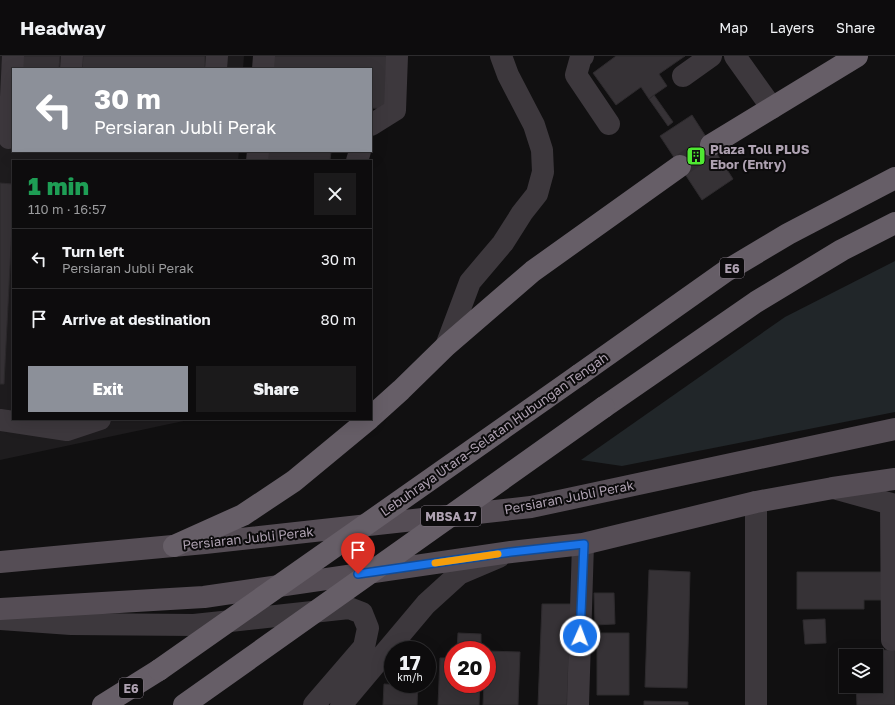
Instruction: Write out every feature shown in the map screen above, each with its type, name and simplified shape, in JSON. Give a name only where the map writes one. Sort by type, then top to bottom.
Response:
[{"type":"highway","points":[[712,145],[850,57]]},
{"type":"highway","points":[[372,416],[446,346],[533,271],[680,166]]},
{"type":"highway","name":"Lebuhraya Utara–Selatan Hubungan Tengah","points":[[103,705],[159,670],[726,271],[788,234],[895,178]]},
{"type":"highway","points":[[184,705],[604,407],[756,302],[842,250],[895,223]]},
{"type":"highway","points":[[174,546],[243,515],[294,481],[368,420]]},
{"type":"main road","name":"Persiaran Jubli Perak","points":[[0,562],[174,546],[531,507],[895,429]]},
{"type":"main road","points":[[0,609],[204,597],[511,552],[584,544],[756,502],[832,488],[895,480]]},
{"type":"street","points":[[12,68],[13,56]]},
{"type":"street","points":[[71,68],[72,56]]},
{"type":"street","points":[[216,68],[217,56]]},
{"type":"street","points":[[263,68],[264,56]]},
{"type":"street","points":[[372,124],[395,110],[397,56]]},
{"type":"street","points":[[446,346],[470,282],[502,243],[537,194],[544,172],[542,150],[534,125],[508,75],[501,56]]},
{"type":"street","points":[[583,56],[581,57],[576,75],[609,124]]},
{"type":"street","points":[[683,76],[711,56]]},
{"type":"street","points":[[735,56],[772,108]]},
{"type":"street","points":[[7,138],[12,70]]},
{"type":"street","points":[[0,420],[67,430],[97,420]]},
{"type":"street","points":[[832,488],[893,504],[892,640]]},
{"type":"street","points":[[756,502],[756,705]]},
{"type":"street","points":[[578,705],[584,544]]},
{"type":"street","points":[[341,705],[426,604],[459,574],[511,552]]},
{"type":"street","points":[[0,619],[71,624],[194,625],[349,608],[362,613],[368,628],[364,646],[314,705]]},
{"type":"shaded area","points":[[0,56],[244,56],[243,68],[12,68],[12,152],[239,152],[238,160],[12,160],[12,420],[188,420],[0,460]]},
{"type":"shaded area","points":[[895,261],[895,412],[622,466],[581,460],[785,317]]},
{"type":"building","points":[[20,56],[60,56],[59,68],[20,68]]},
{"type":"building","points":[[83,56],[205,56],[205,68],[82,68]]},
{"type":"building","points":[[270,56],[389,56],[387,109],[372,108],[372,68],[270,68]]},
{"type":"building","points":[[616,56],[685,56],[659,74],[667,86],[649,99],[641,87],[616,105],[593,73]]},
{"type":"building","points":[[654,95],[673,122],[668,126],[649,99]]},
{"type":"building","name":"Plaza Toll PLUS Ebor (Entry)","points":[[692,115],[733,179],[702,200],[660,136]]},
{"type":"building","points":[[266,152],[331,152],[330,160],[266,160]]},
{"type":"building","points":[[0,183],[12,184],[12,227],[4,384],[0,384]]},
{"type":"building","points":[[649,570],[690,572],[687,688],[645,687]]},
{"type":"building","points":[[797,572],[882,572],[882,600],[864,600],[864,609],[797,609]]},
{"type":"building","points":[[594,593],[614,593],[615,624],[595,625]]},
{"type":"building","points":[[542,604],[571,604],[567,705],[538,705]]},
{"type":"building","points":[[825,619],[826,643],[805,644],[803,620]]},
{"type":"building","points":[[458,633],[481,634],[481,641],[458,641]]},
{"type":"building","points":[[597,633],[629,633],[629,695],[597,695]]},
{"type":"building","points":[[883,650],[895,650],[895,705],[857,705],[856,693],[883,693]]},
{"type":"building","points":[[496,651],[520,652],[518,705],[483,705],[484,693],[496,693]]},
{"type":"building","points":[[440,658],[444,658],[444,693],[480,693],[479,705],[438,705]]},
{"type":"building","points":[[384,684],[384,693],[418,693],[417,705],[383,705]]},
{"type":"building","points":[[644,701],[688,702],[688,705],[644,705]]},
{"type":"tunnel","points":[[680,166],[711,145]]},
{"type":"slow traffic","points":[[435,563],[498,554]]},
{"type":"place","name":"Plaza Toll PLUS Ebor (Entry)","points":[[696,156]]},
{"type":"route","points":[[358,574],[511,552],[584,544],[580,636]]}]
